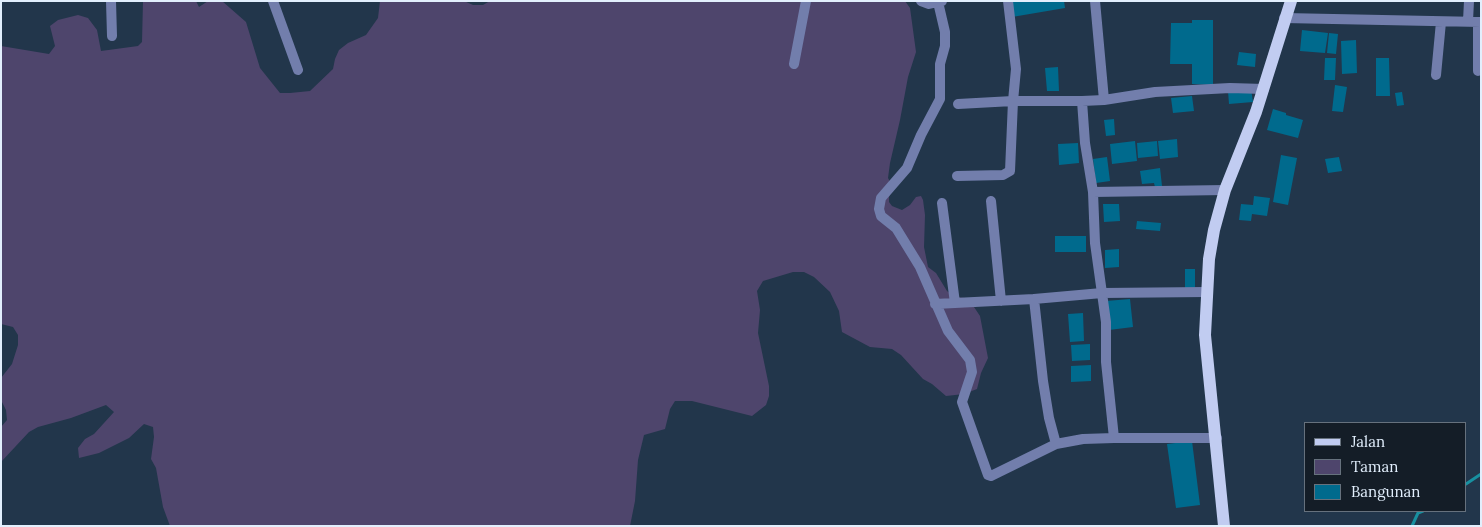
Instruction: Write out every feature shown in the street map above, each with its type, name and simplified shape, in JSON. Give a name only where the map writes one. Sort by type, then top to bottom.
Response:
[{"type":"main road","points":[[1224,526],[1205,335],[1210,247],[1224,190],[1264,88],[1290,1]]},
{"type":"street","points":[[111,1],[112,36]]},
{"type":"street","points":[[273,1],[298,70]]},
{"type":"street","points":[[794,64],[806,1]]},
{"type":"street","points":[[921,1],[929,4],[940,2],[945,32],[940,64],[940,99],[921,135],[907,168],[881,198],[879,209],[881,216],[896,228],[920,267],[948,331],[970,360],[972,372],[962,402],[988,475],[991,476],[1056,444],[1083,439],[1216,438]]},
{"type":"street","points":[[957,176],[1003,175],[1010,171],[1016,69],[1008,1]]},
{"type":"street","points":[[1095,1],[1104,100]]},
{"type":"street","points":[[1469,1],[1476,22],[1478,71]]},
{"type":"street","points":[[1284,18],[1476,22]]},
{"type":"street","points":[[1436,75],[1441,22]]},
{"type":"street","points":[[958,104],[1013,100],[1104,100],[1155,92],[1264,88]]},
{"type":"street","points":[[1082,101],[1085,143],[1093,192],[1095,243],[1106,322],[1110,409],[1114,438]]},
{"type":"street","points":[[1093,192],[1224,190]]},
{"type":"street","points":[[991,201],[1001,301]]},
{"type":"street","points":[[942,203],[955,303]]},
{"type":"street","points":[[935,304],[1034,299],[1102,293],[1206,292]]},
{"type":"street","points":[[1034,299],[1042,381],[1056,444]]},
{"type":"green space","points":[[143,1],[196,1],[199,7],[208,1],[222,1],[246,22],[260,68],[280,93],[290,93],[310,91],[333,69],[339,50],[348,43],[366,35],[378,18],[380,1],[464,1],[473,5],[483,5],[490,1],[905,1],[910,8],[916,52],[908,77],[890,163],[888,178],[893,187],[889,202],[892,206],[902,210],[910,205],[916,197],[921,196],[925,215],[924,247],[928,267],[936,273],[947,291],[955,297],[965,298],[972,304],[980,316],[988,358],[981,373],[977,389],[964,394],[946,396],[923,379],[901,355],[892,349],[870,347],[842,332],[839,311],[830,292],[814,277],[804,272],[793,272],[763,281],[757,291],[760,310],[758,333],[769,386],[769,396],[766,405],[752,416],[692,401],[675,401],[670,409],[665,429],[644,435],[638,460],[635,501],[630,526],[170,526],[163,507],[156,468],[151,459],[154,437],[153,427],[144,424],[129,438],[99,453],[79,458],[78,448],[114,412],[106,405],[71,418],[38,427],[29,432],[1,462],[1,427],[7,420],[6,410],[1,400],[1,378],[12,364],[18,345],[18,335],[13,327],[1,324],[1,46],[49,54],[55,46],[50,26],[58,20],[78,15],[88,18],[97,30],[101,51],[138,46],[142,42]]},
{"type":"building","points":[[1010,1],[1064,1],[1065,8],[1012,17]]},
{"type":"building","points":[[1192,20],[1213,20],[1213,85],[1192,84],[1192,64],[1170,64],[1171,23],[1192,23]]},
{"type":"building","points":[[1302,30],[1328,33],[1325,53],[1300,51]]},
{"type":"building","points":[[1329,33],[1338,34],[1336,54],[1327,53]]},
{"type":"building","points":[[1356,40],[1357,73],[1342,74],[1341,41]]},
{"type":"building","points":[[1239,52],[1256,54],[1255,67],[1237,65]]},
{"type":"building","points":[[1325,58],[1336,58],[1335,80],[1324,80]]},
{"type":"building","points":[[1376,58],[1389,58],[1390,96],[1376,96]]},
{"type":"building","points":[[1058,67],[1059,91],[1047,91],[1045,68]]},
{"type":"building","points":[[1335,85],[1347,87],[1343,112],[1332,111]]},
{"type":"building","points":[[1251,89],[1253,102],[1229,104],[1228,91]]},
{"type":"building","points":[[1402,92],[1404,105],[1397,106],[1395,93]]},
{"type":"building","points":[[1192,96],[1194,111],[1173,113],[1171,98]]},
{"type":"building","points":[[1273,109],[1303,120],[1298,138],[1267,130]]},
{"type":"building","points":[[1114,119],[1115,135],[1106,136],[1104,120]]},
{"type":"building","points":[[1177,139],[1178,157],[1160,159],[1158,141]]},
{"type":"building","points":[[1135,141],[1137,161],[1112,164],[1110,144]]},
{"type":"building","points":[[1157,141],[1158,156],[1138,158],[1137,143]]},
{"type":"building","points":[[1078,143],[1079,163],[1059,165],[1058,144]]},
{"type":"building","points":[[1281,155],[1297,158],[1288,205],[1273,202]]},
{"type":"building","points":[[1107,157],[1110,181],[1096,183],[1093,159]]},
{"type":"building","points":[[1339,157],[1342,171],[1328,173],[1325,159]]},
{"type":"building","points":[[1160,168],[1162,186],[1155,187],[1154,183],[1142,184],[1140,171]]},
{"type":"building","points":[[1254,196],[1270,198],[1267,216],[1252,214],[1251,221],[1239,220],[1241,204],[1253,205]]},
{"type":"building","points":[[1103,204],[1119,204],[1120,221],[1104,222]]},
{"type":"building","points":[[1137,221],[1161,223],[1160,231],[1136,229]]},
{"type":"building","points":[[1055,236],[1086,236],[1086,252],[1055,252]]},
{"type":"building","points":[[1119,249],[1119,267],[1105,268],[1105,250]]},
{"type":"building","points":[[1185,269],[1195,269],[1195,289],[1185,289]]},
{"type":"building","points":[[1130,299],[1133,327],[1109,330],[1106,301]]},
{"type":"building","points":[[1083,313],[1084,341],[1070,342],[1068,314]]},
{"type":"building","points":[[1090,344],[1090,360],[1072,361],[1071,345]]},
{"type":"building","points":[[1091,365],[1091,381],[1071,382],[1071,366]]},
{"type":"building","points":[[1192,441],[1200,505],[1176,508],[1167,444]]},
{"type":"waterway","points":[[1467,483],[1481,474]]},
{"type":"waterway","points":[[1412,526],[1418,513],[1420,512]]}]
